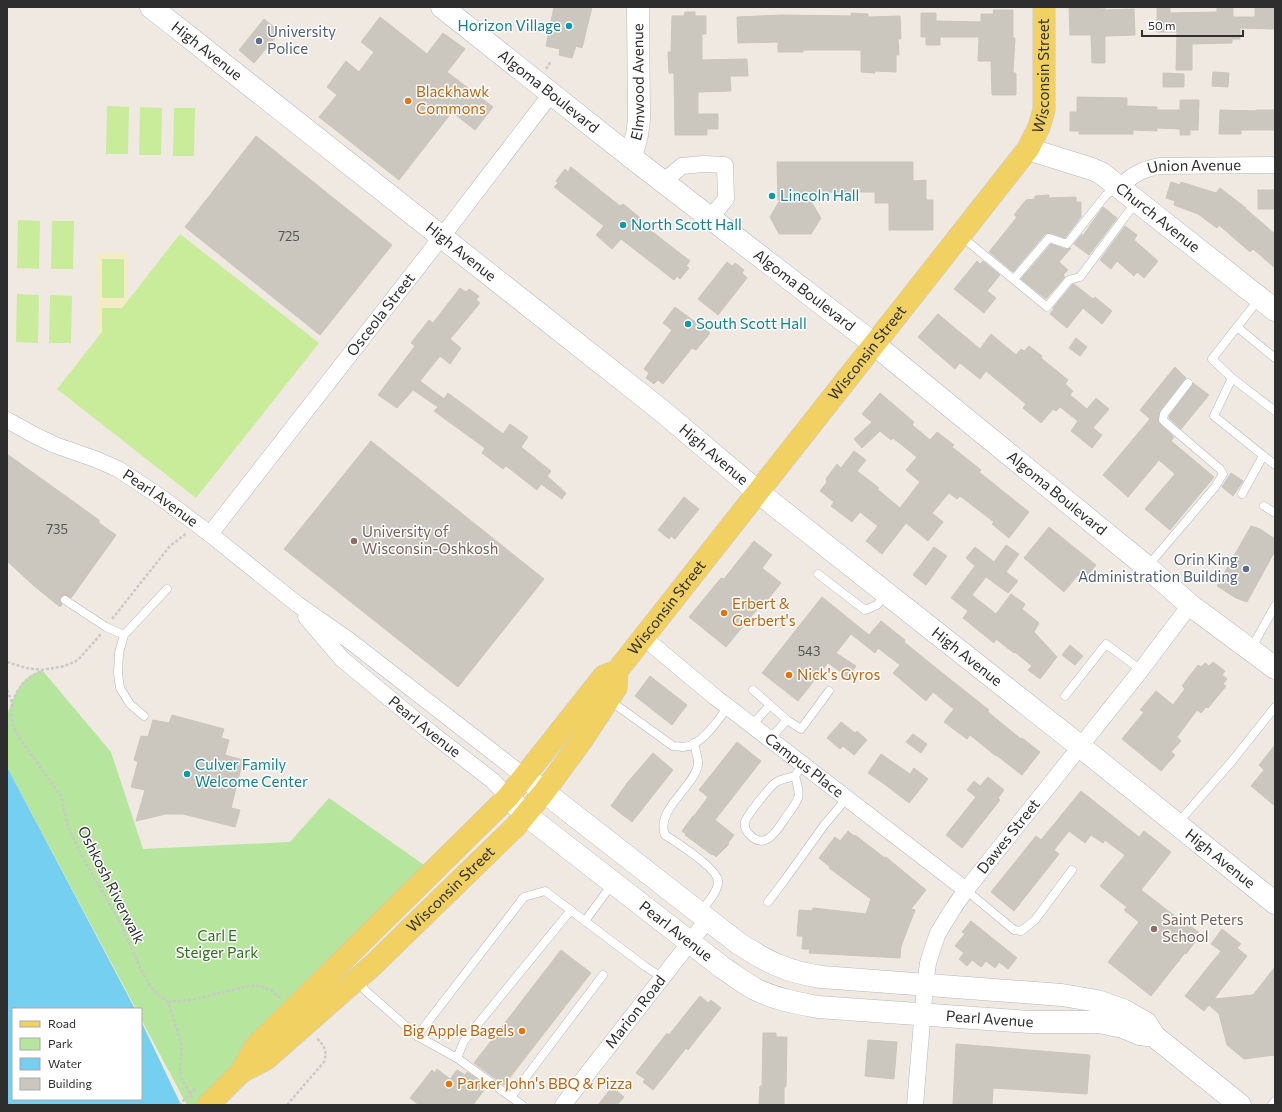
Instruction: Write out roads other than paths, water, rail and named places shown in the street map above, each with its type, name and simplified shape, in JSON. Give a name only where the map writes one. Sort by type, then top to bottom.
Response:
[{"type":"main road","name":"High Avenue","points":[[151,7],[662,411],[758,492],[1081,747],[1275,903]]},
{"type":"main road","name":"Algoma Boulevard","points":[[442,7],[663,182],[874,344],[1147,567],[1190,605],[1275,668]]},
{"type":"main road","name":"Elmwood Avenue","points":[[631,157],[637,135],[639,120],[638,7]]},
{"type":"main road","name":"Wisconsin Street","points":[[298,1018],[508,797],[604,676],[617,671],[1028,149],[1039,127],[1044,110],[1044,7]]},
{"type":"main road","name":"Church Avenue","points":[[1028,149],[1092,168],[1101,173],[1267,304]]},
{"type":"main road","name":"Wisconsin Street","points":[[202,1097],[241,1072],[255,1047],[356,980],[416,924],[526,815],[582,740],[616,688],[617,671]]},
{"type":"main road","name":"Pearl Avenue","points":[[525,776],[704,916],[756,955],[772,964],[791,971],[822,977],[1062,994],[1097,1001],[1123,1010],[1146,1023],[1154,1036],[1240,1105]]},
{"type":"main road","name":"Pearl Avenue","points":[[508,797],[526,815],[723,968],[750,986],[767,994],[789,1002],[818,1007],[1030,1022],[1099,1022],[1118,1026],[1140,1034],[1154,1036]]},
{"type":"street","name":"Osceola Street","points":[[210,534],[442,237],[551,94]]},
{"type":"street","points":[[663,182],[682,166],[703,164],[725,165],[726,199],[710,218]]},
{"type":"street","name":"Union Avenue","points":[[1118,187],[1134,174],[1159,166],[1275,165]]},
{"type":"street","name":"Pearl Avenue","points":[[7,420],[41,438],[118,469],[159,496],[210,534],[297,604],[350,641],[525,776]]},
{"type":"street","name":"Pearl Avenue","points":[[297,604],[318,632],[342,659],[430,732],[493,781],[508,797]]},
{"type":"street","name":"Dawes Street","points":[[915,1105],[925,985],[933,947],[938,933],[966,890],[1081,747],[1190,605]]},
{"type":"street","name":"Campus Place","points":[[643,637],[728,707],[770,739],[799,770],[847,798],[966,890]]},
{"type":"street","name":"Marion Road","points":[[563,1105],[663,978],[690,941],[704,916]]},
{"type":"lane","points":[[1014,279],[1049,238],[1067,244],[1106,195],[1118,187]]},
{"type":"lane","points":[[960,236],[1047,307],[1069,280],[1080,277],[1136,201]]},
{"type":"lane","points":[[1267,304],[1237,327],[1212,359],[1232,378],[1275,411]]},
{"type":"lane","points":[[1237,327],[1275,358]]},
{"type":"lane","points":[[1232,378],[1214,416],[1275,465]]},
{"type":"lane","points":[[1147,567],[1214,487],[1223,474],[1220,469],[1163,420],[1164,414],[1188,383]]},
{"type":"lane","points":[[1242,494],[1263,456]]},
{"type":"lane","points":[[1264,506],[1275,513]]},
{"type":"lane","points":[[818,574],[865,610],[877,605],[886,593]]},
{"type":"lane","points":[[144,716],[130,704],[120,688],[118,673],[120,653],[124,635],[167,590]]},
{"type":"lane","points":[[65,600],[106,627],[124,635]]},
{"type":"lane","points":[[1250,650],[1275,606]]},
{"type":"lane","points":[[1065,696],[1106,644],[1141,670]]},
{"type":"lane","points":[[753,690],[787,720],[801,729],[828,691]]},
{"type":"lane","points":[[608,700],[674,746],[684,747],[704,738],[728,707]]},
{"type":"lane","points":[[752,725],[770,705]]},
{"type":"lane","points":[[1177,824],[1232,761],[1275,707]]},
{"type":"lane","points":[[770,739],[787,720]]},
{"type":"lane","points":[[694,743],[698,764],[693,776],[678,794],[663,822],[663,829],[665,834],[707,866],[716,875],[718,881],[704,916]]},
{"type":"lane","points":[[799,770],[800,795],[798,800],[782,824],[770,838],[765,841],[758,841],[746,831],[745,823],[748,815],[775,783],[799,770]]},
{"type":"lane","points":[[768,902],[825,824],[847,798]]},
{"type":"lane","points":[[966,890],[1014,930],[1021,931],[1035,920],[1072,870]]},
{"type":"lane","points":[[585,921],[613,882]]},
{"type":"lane","points":[[417,1036],[524,897],[545,891],[663,978]]},
{"type":"lane","points":[[457,1058],[464,1041],[571,910]]},
{"type":"lane","points":[[511,1097],[603,975]]},
{"type":"lane","points":[[356,980],[367,992],[417,1036],[457,1058],[522,1105]]},
{"type":"lane","points":[[1272,1105],[1275,1101]]},
{"type":"water","points":[[7,767],[134,1008],[12,1008],[12,1100],[142,1100],[142,1023],[181,1105],[7,1105]]},
{"type":"place","name":"Horizon Village","points":[[569,26]]},
{"type":"place","name":"University Police","points":[[259,41]]},
{"type":"place","name":"Blackhawk Commons","points":[[408,101]]},
{"type":"place","name":"Lincoln Hall","points":[[772,196]]},
{"type":"place","name":"North Scott Hall","points":[[623,225]]},
{"type":"place","name":"South Scott Hall","points":[[688,324]]},
{"type":"place","name":"University of Wisconsin-Oshkosh","points":[[354,541]]},
{"type":"place","name":"Orin King Administration Building","points":[[1246,569]]},
{"type":"place","name":"Erbert & Gerbert's","points":[[724,613]]},
{"type":"place","name":"Nick's Gyros","points":[[789,675]]},
{"type":"place","name":"Culver Family Welcome Center","points":[[187,774]]},
{"type":"place","name":"Saint Peters School","points":[[1154,929]]},
{"type":"place","name":"Big Apple Bagels","points":[[522,1031]]},
{"type":"place","name":"Parker John's BBQ & Pizza","points":[[449,1084]]},
{"type":"park label","name":"Carl E Steiger Park","points":[[217,944]]}]
